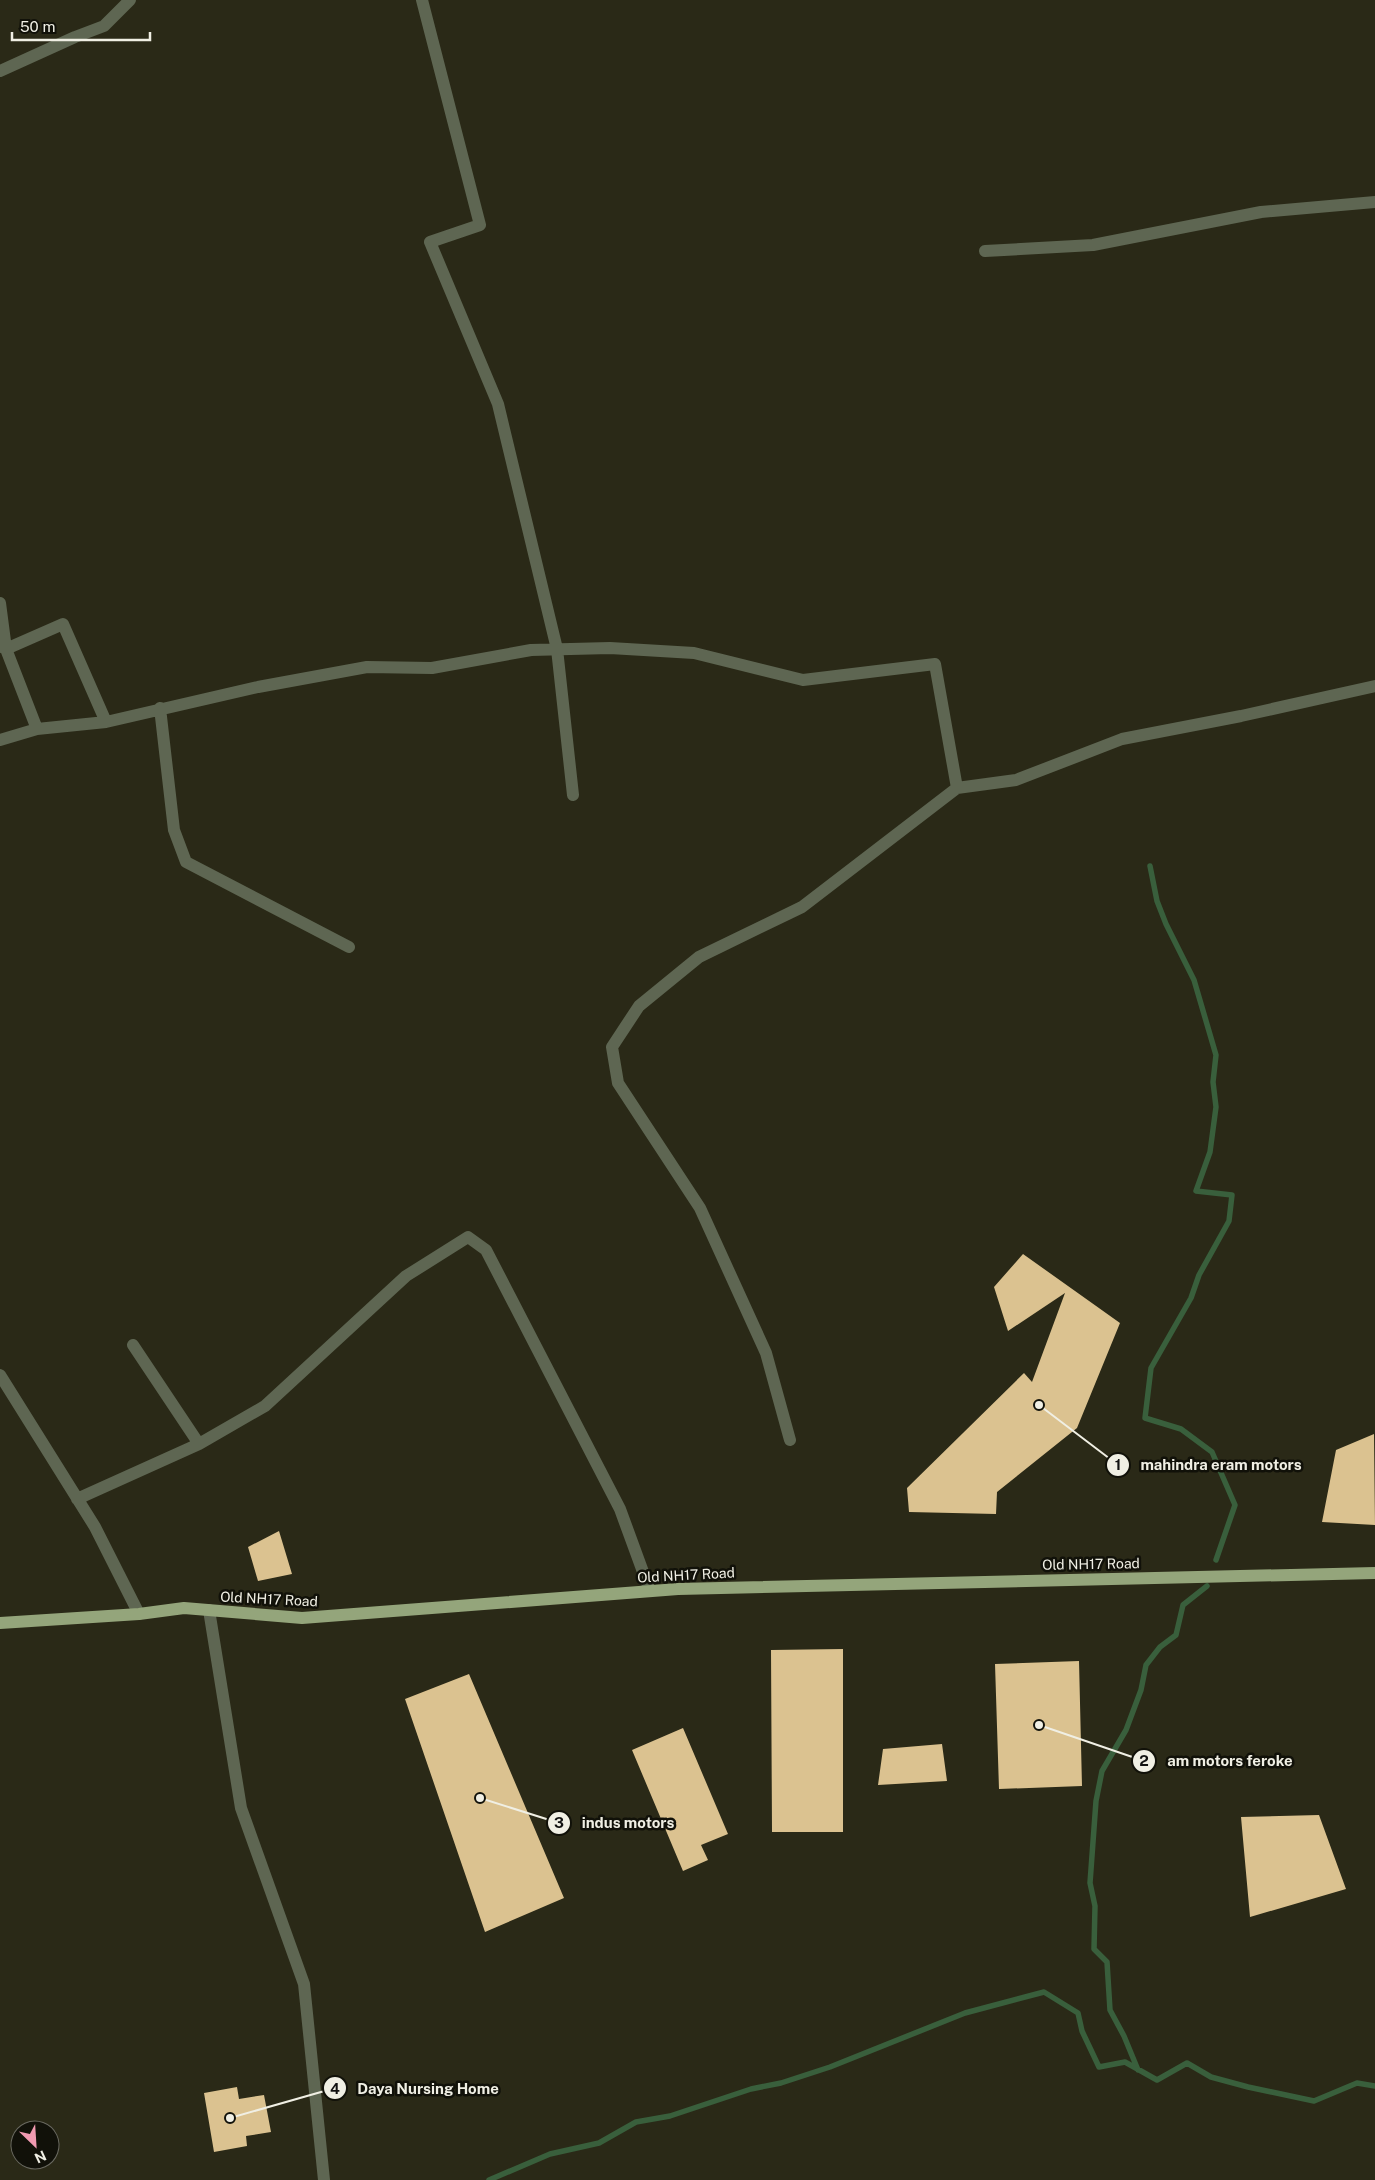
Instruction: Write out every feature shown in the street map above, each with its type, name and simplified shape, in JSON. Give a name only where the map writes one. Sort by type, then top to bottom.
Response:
[{"type":"main road","name":"Old NH17 Road","points":[[0,1623],[139,1614],[184,1608],[302,1618],[678,1589],[1375,1573]]},
{"type":"street","points":[[0,71],[104,26],[130,0]]},
{"type":"street","points":[[422,0],[480,225],[430,242],[498,404],[557,649],[573,795]]},
{"type":"street","points":[[985,250],[1093,245],[1261,212],[1375,202]]},
{"type":"street","points":[[0,603],[3,647],[38,730]]},
{"type":"street","points":[[3,647],[63,624],[106,722]]},
{"type":"street","points":[[0,740],[38,730],[106,722],[160,708],[258,687],[368,667],[432,668],[531,650],[610,648],[694,653],[803,680],[935,664],[957,788]]},
{"type":"street","points":[[790,1440],[766,1353],[700,1208],[618,1084],[612,1047],[640,1006],[699,957],[802,908],[957,788],[1016,780],[1122,739],[1242,716],[1375,686]]},
{"type":"street","points":[[160,708],[174,830],[186,862],[349,948]]},
{"type":"street","points":[[77,1499],[199,1444],[265,1406],[406,1276],[468,1237],[486,1250],[620,1509],[650,1591]]},
{"type":"street","points":[[133,1345],[199,1444]]},
{"type":"street","points":[[0,1375],[94,1528],[139,1614]]},
{"type":"street","points":[[209,1610],[241,1808],[304,1984],[324,2180]]},
{"type":"building","points":[[1023,1254],[1120,1323],[1077,1428],[997,1492],[996,1514],[909,1512],[907,1488],[1024,1373],[1032,1382],[1065,1293],[1008,1331],[994,1287]]},
{"type":"building","points":[[1374,1434],[1375,1525],[1322,1522],[1336,1450]]},
{"type":"building","points":[[279,1531],[292,1574],[258,1581],[248,1547]]},
{"type":"building","points":[[843,1649],[843,1832],[772,1832],[771,1650]]},
{"type":"building","points":[[1079,1661],[1082,1786],[999,1789],[995,1664]]},
{"type":"building","points":[[469,1674],[564,1898],[485,1932],[405,1699]]},
{"type":"building","points":[[683,1728],[728,1834],[701,1845],[708,1860],[683,1871],[632,1750]]},
{"type":"building","points":[[942,1744],[947,1781],[878,1785],[883,1749]]},
{"type":"building","points":[[1319,1815],[1346,1889],[1250,1917],[1241,1817]]},
{"type":"building","points":[[237,2087],[239,2099],[264,2095],[271,2132],[246,2136],[247,2146],[214,2152],[204,2093]]},
{"type":"waterway","points":[[1150,866],[1157,901],[1166,924],[1194,980],[1216,1055],[1213,1082],[1216,1107],[1210,1152],[1196,1191],[1232,1195],[1229,1221],[1199,1275],[1191,1298],[1151,1368],[1145,1418],[1181,1429],[1212,1452],[1235,1505],[1216,1560]]},
{"type":"waterway","points":[[1138,2070],[1124,2036],[1110,2010],[1107,1962],[1094,1949],[1095,1906],[1090,1883],[1096,1801],[1102,1771],[1126,1730],[1141,1690],[1146,1665],[1160,1647],[1176,1635],[1183,1605],[1207,1586]]},
{"type":"waterway","points":[[489,2180],[550,2154],[599,2143],[636,2122],[670,2116],[751,2089],[781,2083],[830,2067],[965,2013],[1044,1992],[1078,2013],[1082,2031],[1099,2067],[1125,2062],[1157,2080],[1187,2063],[1211,2077],[1314,2101],[1357,2083],[1375,2086]]},
{"type":"place","name":"mahindra eram motors","points":[[1039,1405]]},
{"type":"place","name":"am motors feroke","points":[[1039,1725]]},
{"type":"place","name":"indus motors","points":[[480,1798]]},
{"type":"place","name":"Daya Nursing Home","points":[[230,2118]]}]
